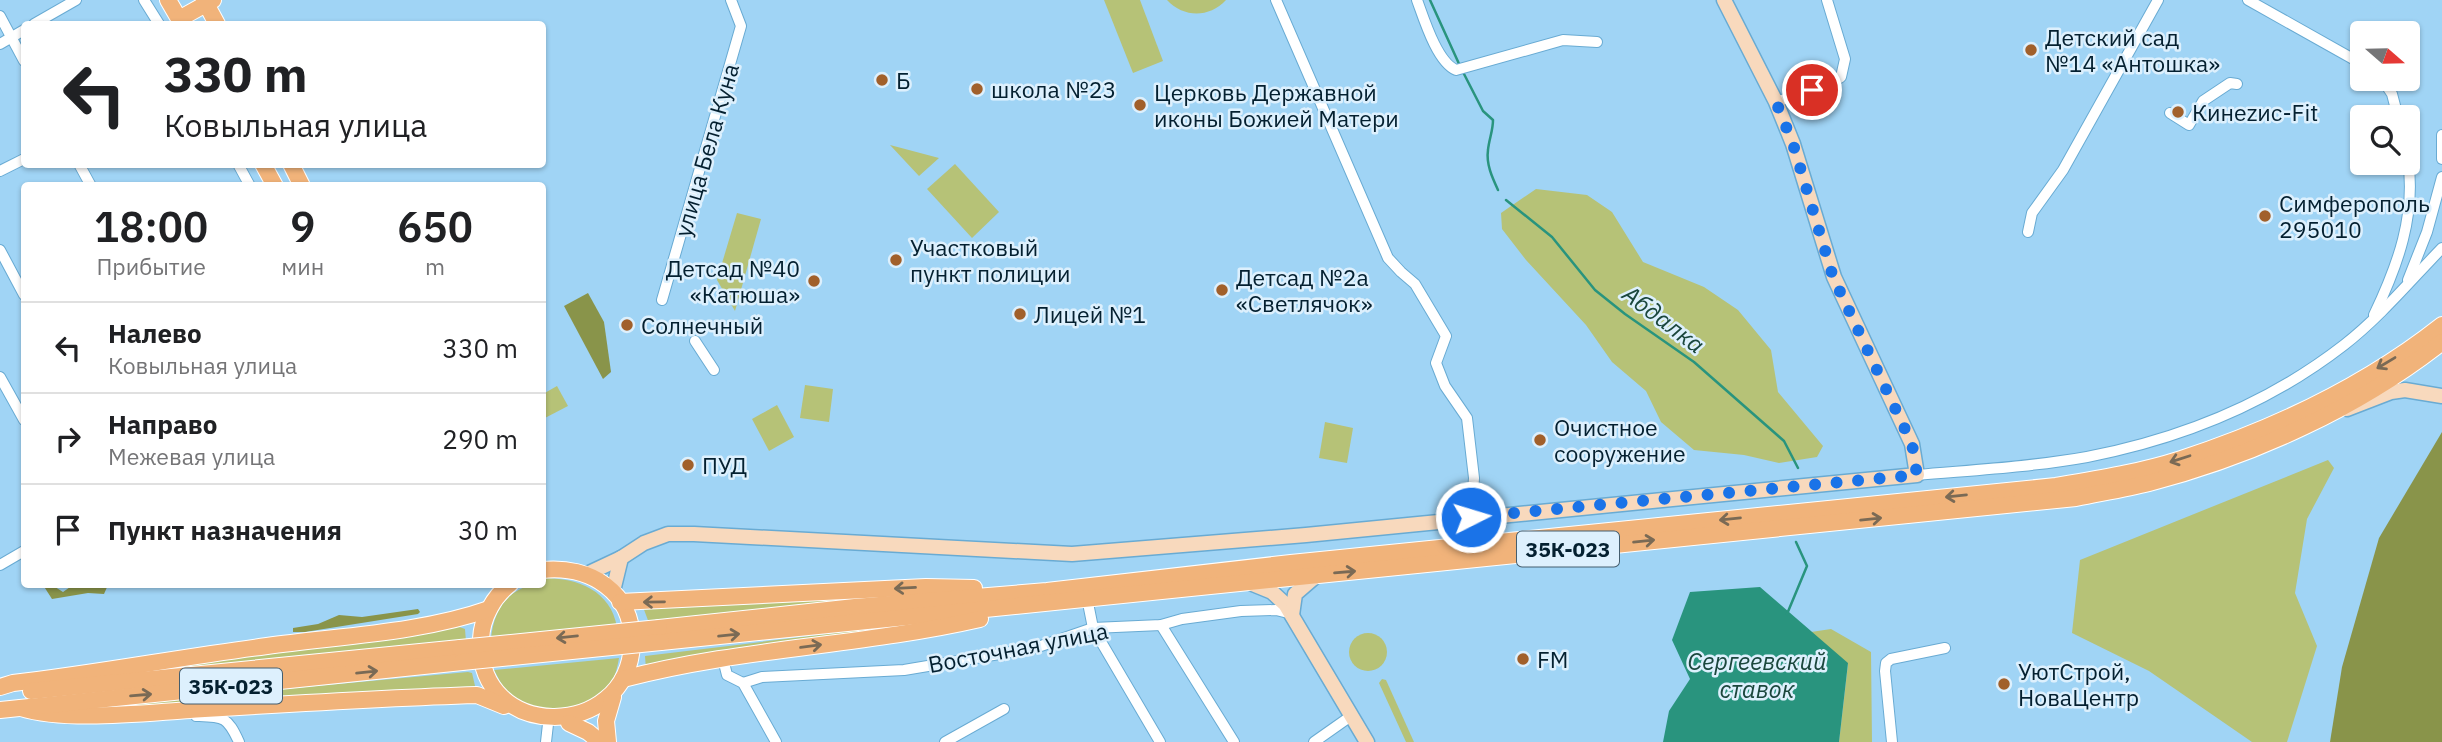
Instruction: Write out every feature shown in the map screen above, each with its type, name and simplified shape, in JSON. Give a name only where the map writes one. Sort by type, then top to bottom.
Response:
[{"type":"main road","points":[[168,0],[180,21]]},
{"type":"main road","points":[[182,21],[208,1],[216,21]]},
{"type":"main road","name":"35К-023","points":[[660,635],[855,607],[1047,591],[2056,486],[2123,474],[2180,459],[2275,422],[2391,361],[2442,325]]},
{"type":"main road","name":"35К-023","points":[[0,694],[1030,605],[2060,501],[2149,483],[2259,446],[2313,421],[2375,387],[2442,342]]},
{"type":"main road","points":[[546,570],[559,568],[587,574],[617,596],[627,616],[632,638],[629,663],[624,679],[613,697],[606,721],[608,742]]},
{"type":"main road","points":[[617,596],[926,587],[1047,591]]},
{"type":"main road","points":[[493,588],[491,605],[481,631],[480,653],[487,685],[504,706]]},
{"type":"main road","points":[[0,687],[463,617],[491,605],[506,588]]},
{"type":"main road","points":[[624,679],[723,659],[926,630],[1030,605]]},
{"type":"main road","name":"35К-023","points":[[0,710],[461,655]]},
{"type":"main road","points":[[21,708],[39,714],[54,715],[477,695],[526,719],[548,724],[569,723],[595,712],[613,697]]},
{"type":"main road","points":[[569,723],[588,732],[600,742]]},
{"type":"street","points":[[39,21],[76,0]]},
{"type":"street","points":[[144,0],[157,21]]},
{"type":"street","name":"улица Бела Куна","points":[[662,300],[741,26],[731,0]]},
{"type":"street","points":[[1276,0],[1388,258],[1415,284],[1446,336],[1436,362],[1445,386],[1467,418],[1474,478],[1471,517]]},
{"type":"street","points":[[1418,0],[1431,37],[1450,67],[1461,69],[1563,40],[1597,42]]},
{"type":"street","points":[[1724,0],[1776,102],[1793,144],[1833,277],[1912,444],[1917,475]]},
{"type":"street","points":[[1776,102],[1830,84],[1841,77],[1845,59],[1827,0]]},
{"type":"street","points":[[2028,232],[2032,213],[2063,170],[2158,0]]},
{"type":"street","points":[[2248,0],[2350,57]]},
{"type":"street","points":[[0,16],[21,55]]},
{"type":"street","points":[[0,44],[21,32]]},
{"type":"street","points":[[2169,113],[2189,125],[2203,101],[2230,83],[2237,85]]},
{"type":"street","points":[[2442,135],[2442,159]]},
{"type":"street","points":[[0,171],[21,160]]},
{"type":"street","points":[[2371,321],[2386,290],[2407,230],[2410,175]]},
{"type":"street","points":[[2405,286],[2427,232],[2442,177]]},
{"type":"street","points":[[587,574],[621,558],[644,542],[668,534],[1072,554],[1293,536],[2084,457],[2183,433],[2264,397],[2345,345],[2442,247]]},
{"type":"street","points":[[0,250],[21,289]]},
{"type":"street","points":[[695,341],[714,370]]},
{"type":"street","points":[[0,377],[21,415]]},
{"type":"street","points":[[2313,421],[2391,392],[2414,390],[2442,396]]},
{"type":"street","points":[[0,565],[21,553]]},
{"type":"street","points":[[617,596],[621,558]]},
{"type":"street","points":[[1293,615],[1295,594],[1317,575]]},
{"type":"street","points":[[1245,582],[1280,597],[1367,742]]},
{"type":"street","points":[[1087,598],[1093,628],[1160,742]]},
{"type":"street","name":"Восточная улица","points":[[743,683],[762,677],[904,670],[1035,648],[1093,628],[1161,625],[1182,619],[1241,611],[1276,610],[1293,615]]},
{"type":"street","points":[[1161,625],[1234,742]]},
{"type":"street","points":[[1892,742],[1886,663],[1891,659],[1945,648]]},
{"type":"street","points":[[723,659],[727,675],[743,683],[776,742]]},
{"type":"street","points":[[945,742],[1004,709]]},
{"type":"street","points":[[153,712],[223,719],[231,724],[243,742]]},
{"type":"street","points":[[1314,742],[1351,716]]},
{"type":"street","points":[[546,742],[548,724]]},
{"type":"shaded area","points":[[1104,0],[1140,0],[1163,61],[1133,73]]},
{"type":"shaded area","points":[[1167,0],[1226,0],[1212,10],[1196,14],[1181,10]]},
{"type":"shaded area","points":[[890,145],[939,158],[919,176]]},
{"type":"shaded area","points":[[955,164],[999,212],[972,238],[927,189]]},
{"type":"shaded area","points":[[1536,189],[1587,195],[1612,212],[1643,262],[1704,287],[1738,310],[1771,350],[1778,392],[1823,446],[1817,457],[1779,463],[1744,455],[1694,450],[1661,422],[1646,391],[1612,362],[1586,325],[1526,260],[1502,229],[1501,213]]},
{"type":"shaded area","points":[[737,213],[761,219],[735,311],[717,280]]},
{"type":"shaded area","points":[[588,293],[604,322],[611,372],[603,379],[564,306]]},
{"type":"shaded area","points":[[805,385],[833,389],[829,422],[800,418]]},
{"type":"shaded area","points":[[557,386],[568,406],[546,417],[546,392]]},
{"type":"shaded area","points":[[777,405],[794,437],[769,451],[752,419]]},
{"type":"shaded area","points":[[1325,422],[1353,428],[1347,463],[1319,458]]},
{"type":"shaded area","points":[[2442,432],[2442,742],[2330,742],[2342,667],[2379,538]]},
{"type":"shaded area","points":[[2328,460],[2334,468],[2307,519],[2295,593],[2317,646],[2287,742],[2252,742],[2149,671],[2072,633],[2080,560]]},
{"type":"shaded area","points":[[546,578],[580,584],[591,589],[608,604],[617,627],[491,640],[495,618],[500,609],[512,594],[521,589],[546,588]]},
{"type":"shaded area","points":[[45,588],[57,588],[63,592],[69,588],[107,588],[104,594],[88,593],[52,599]]},
{"type":"shaded area","points":[[924,595],[649,623],[643,607]]},
{"type":"shaded area","points":[[418,609],[418,614],[293,632],[293,628],[318,624],[339,615],[362,617]]},
{"type":"shaded area","points":[[448,623],[465,629],[466,642],[108,676]]},
{"type":"shaded area","points":[[911,626],[646,669],[645,656]]},
{"type":"shaded area","points":[[1831,629],[1871,652],[1872,742],[1839,742],[1848,664],[1811,632]]},
{"type":"shaded area","points":[[1368,633],[1382,638],[1387,652],[1382,666],[1368,671],[1354,666],[1349,652],[1354,638]]},
{"type":"shaded area","points":[[619,658],[611,685],[578,713],[521,705],[503,687],[494,670]]},
{"type":"shaded area","points":[[472,673],[476,690],[112,709],[111,705]]},
{"type":"shaded area","points":[[1382,679],[1386,680],[1414,742],[1406,742],[1379,683]]},
{"type":"water","name":"Сергеевский ставок","points":[[1760,587],[1848,663],[1839,742],[1663,742],[1669,711],[1690,679],[1672,640],[1690,592]]},
{"type":"waterway","name":"Абдалка","points":[[1430,0],[1460,66]]},
{"type":"waterway","name":"Абдалка","points":[[1463,72],[1483,111],[1493,120],[1488,160],[1498,190]]},
{"type":"waterway","name":"Абдалка","points":[[1506,200],[1552,237],[1595,290],[1694,362],[1784,441],[1798,468]]},
{"type":"waterway","name":"Абдалка","points":[[1787,614],[1807,566],[1796,542]]},
{"type":"place","name":"Детский сад №14 «Антошка»","points":[[2031,50]]},
{"type":"place","name":"Б","points":[[882,80]]},
{"type":"place","name":"школа №23","points":[[977,89]]},
{"type":"place","name":"Церковь Державной иконы Божией Матери","points":[[1140,105]]},
{"type":"place","name":"Кинеzис-Fit","points":[[2178,112]]},
{"type":"place","name":"Симферополь 295010","points":[[2265,216]]},
{"type":"place","name":"Участковый пункт полиции","points":[[896,260]]},
{"type":"place","name":"Детсад №40 «Катюша»","points":[[814,281]]},
{"type":"place","name":"Детсад №2а «Светлячок»","points":[[1222,290]]},
{"type":"place","name":"Лицей №1","points":[[1020,314]]},
{"type":"place","name":"Солнечный","points":[[627,325]]},
{"type":"place","name":"Очистное сооружение","points":[[1540,440]]},
{"type":"place","name":"ПУД","points":[[688,465]]},
{"type":"place","name":"FM","points":[[1523,659]]},
{"type":"place","name":"УютСтрой, НоваЦентр","points":[[2004,684]]},
{"type":"route","points":[[1471,517],[1917,475],[1912,444],[1833,277],[1793,144],[1776,102],[1812,90]]}]
